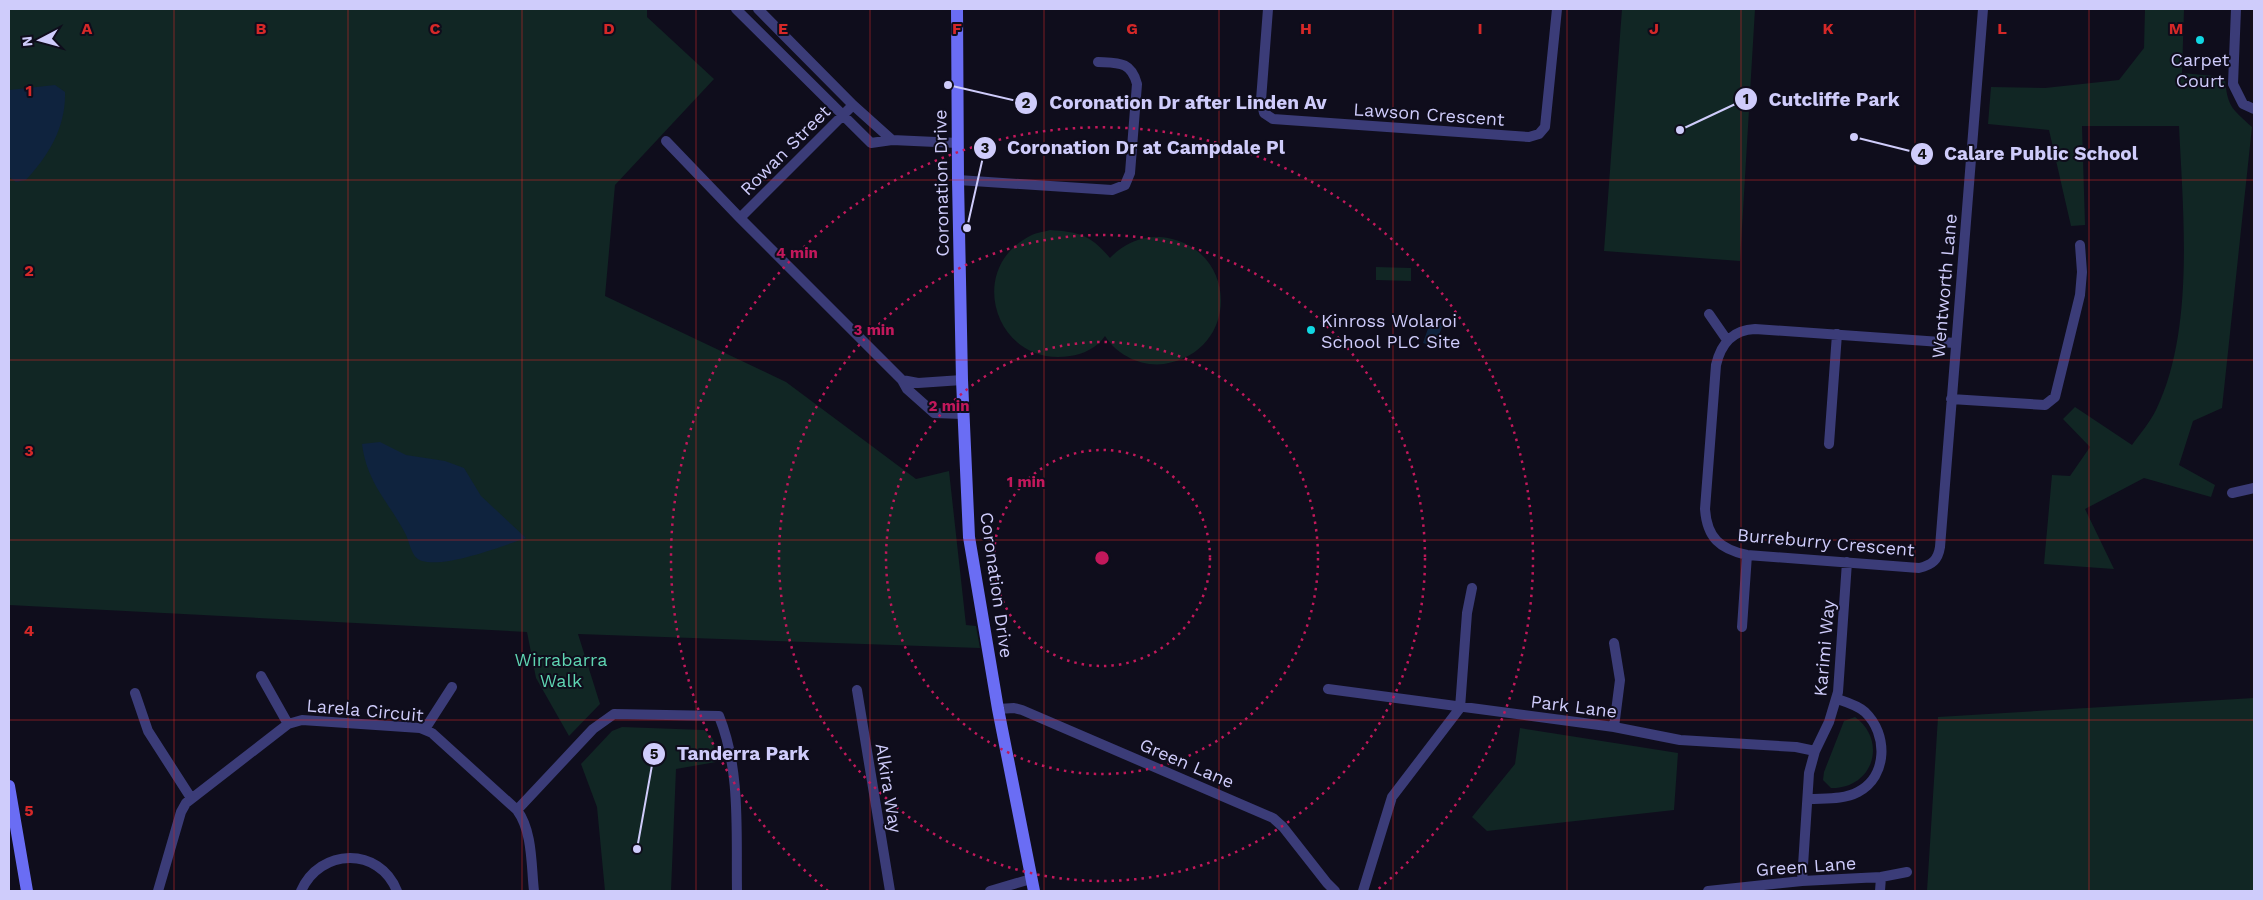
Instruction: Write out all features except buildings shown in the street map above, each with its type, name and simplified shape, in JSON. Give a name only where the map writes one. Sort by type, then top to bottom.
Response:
[{"type":"main road","name":"Coronation Drive","points":[[957,9],[962,380],[969,537],[998,709],[1033,885]]},
{"type":"main road","points":[[9,786],[27,891]]},
{"type":"street","points":[[736,9],[842,116],[871,142],[892,140],[958,143]]},
{"type":"street","points":[[758,9],[853,105],[892,140]]},
{"type":"street","name":"Lawson Crescent","points":[[1268,9],[1261,100],[1264,113],[1272,119],[1529,137],[1539,134],[1545,127],[1558,9]]},
{"type":"street","name":"Wentworth Lane","points":[[1932,563],[1937,558],[1940,547],[1983,9]]},
{"type":"street","points":[[2236,9],[2233,84],[2243,104],[2254,109]]},
{"type":"street","points":[[958,180],[1112,190],[1125,185],[1130,173],[1137,84],[1132,70],[1126,66],[1120,63],[1098,62]]},
{"type":"street","name":"Rowan Street","points":[[740,218],[853,105]]},
{"type":"street","name":"Rowan Street","points":[[666,141],[902,380],[907,388],[934,413],[963,414]]},
{"type":"street","points":[[1951,399],[2045,405],[2055,397],[2080,295],[2082,272],[2080,245]]},
{"type":"street","points":[[1709,314],[1727,340],[1737,333],[1749,329],[1955,343]]},
{"type":"street","points":[[1829,444],[1837,334]]},
{"type":"street","name":"Burreburry Crescent","points":[[1727,340],[1720,350],[1716,365],[1706,518],[1710,531],[1719,544],[1732,552],[1747,555],[1919,568],[1932,563]]},
{"type":"street","points":[[902,380],[918,383],[962,380]]},
{"type":"street","points":[[2232,493],[2254,488]]},
{"type":"street","points":[[1742,627],[1747,555]]},
{"type":"street","name":"Karimi Way","points":[[1802,881],[1810,773],[1815,751],[1837,699],[1847,562]]},
{"type":"street","points":[[1363,891],[1392,797],[1460,708],[1467,613],[1472,588]]},
{"type":"street","points":[[1614,643],[1620,680],[1614,727]]},
{"type":"street","points":[[261,676],[288,724]]},
{"type":"street","points":[[425,729],[452,687]]},
{"type":"street","name":"Park Lane","points":[[1328,689],[1614,727],[1680,740],[1796,747],[1815,751]]},
{"type":"street","name":"Alkira Way","points":[[857,690],[890,891]]},
{"type":"street","points":[[135,693],[148,731],[191,798]]},
{"type":"street","points":[[1809,799],[1845,797],[1859,792],[1869,782],[1879,766],[1881,741],[1874,724],[1861,709],[1837,699]]},
{"type":"street","name":"Green Lane","points":[[998,709],[1014,708],[1022,710],[1273,818],[1283,826],[1335,891]]},
{"type":"street","points":[[517,810],[593,729],[614,714],[719,716],[725,731],[734,786],[737,891]]},
{"type":"street","name":"Larela Circuit","points":[[158,891],[181,812],[191,798],[288,724],[302,720],[425,729],[517,810],[527,828],[534,891]]},
{"type":"street","points":[[301,891],[309,876],[319,868],[335,860],[349,858],[368,861],[381,869],[390,878],[397,891]]},
{"type":"street","name":"Green Lane","points":[[1708,891],[1802,881],[1881,878],[1906,872]]},
{"type":"street","points":[[1880,891],[1881,878]]},
{"type":"street","points":[[990,891],[1033,885]]},
{"type":"green space","name":"Wirrabarra Walk","points":[[9,9],[647,9],[647,17],[714,79],[615,185],[605,296],[786,382],[916,479],[949,471],[966,625],[976,626],[980,648],[578,634],[600,704],[569,736],[536,678],[527,632],[9,605]]},
{"type":"green space","points":[[1622,9],[1755,9],[1740,261],[1604,251]]},
{"type":"green space","points":[[2145,9],[2184,9],[2182,73],[2225,77],[2231,106],[2252,127],[2222,408],[2193,421],[2179,465],[2215,485],[2211,497],[2144,478],[2085,509],[2114,569],[2044,564],[2052,475],[2070,476],[2090,447],[2063,419],[2075,407],[2132,445],[2154,414],[2168,378],[2177,344],[2184,271],[2183,196],[2179,126],[2082,126],[2085,225],[2071,226],[2049,130],[1988,124],[1991,87],[2045,88],[2119,80],[2144,48]]},
{"type":"green space","points":[[1050,230],[1084,236],[1097,244],[1110,258],[1127,245],[1146,238],[1160,237],[1186,244],[1205,258],[1217,277],[1221,299],[1218,320],[1207,340],[1189,355],[1164,364],[1147,364],[1130,358],[1116,349],[1105,336],[1089,350],[1070,356],[1045,356],[1024,347],[1008,333],[998,314],[994,293],[997,272],[1008,253],[1028,237]]},
{"type":"green space","points":[[1376,267],[1411,268],[1411,281],[1376,280]]},
{"type":"green space","points":[[2254,698],[2254,891],[1927,891],[1938,717]]},
{"type":"green space","points":[[1855,717],[1865,727],[1871,738],[1873,750],[1871,762],[1866,772],[1857,781],[1845,786],[1831,788],[1823,780],[1824,772],[1844,721]]},
{"type":"green space","points":[[622,727],[704,730],[713,739],[716,762],[676,769],[671,891],[605,891],[597,807],[581,764],[612,731]]},
{"type":"green space","points":[[1520,728],[1678,753],[1674,810],[1487,831],[1472,817],[1515,764]]},
{"type":"water","points":[[55,85],[65,92],[65,105],[59,129],[42,161],[26,180],[16,182],[9,177],[9,90]]},
{"type":"water","points":[[1431,320],[1443,324],[1435,347],[1423,343]]},
{"type":"water","points":[[380,442],[406,455],[445,461],[464,468],[481,496],[526,538],[459,559],[432,562],[418,559],[415,557],[405,533],[368,470],[362,444]]},
{"type":"place","name":"Carpet Court","points":[[2200,40]]},
{"type":"place","name":"Coronation Dr after Linden Av","points":[[948,85]]},
{"type":"place","name":"Cutcliffe Park","points":[[1680,130]]},
{"type":"place","name":"Calare Public School","points":[[1854,137]]},
{"type":"place","name":"Coronation Dr at Campdale Pl","points":[[967,228]]},
{"type":"place","name":"Kinross Wolaroi School PLC Site","points":[[1311,330]]},
{"type":"place","name":"Tanderra Park","points":[[637,849]]}]
